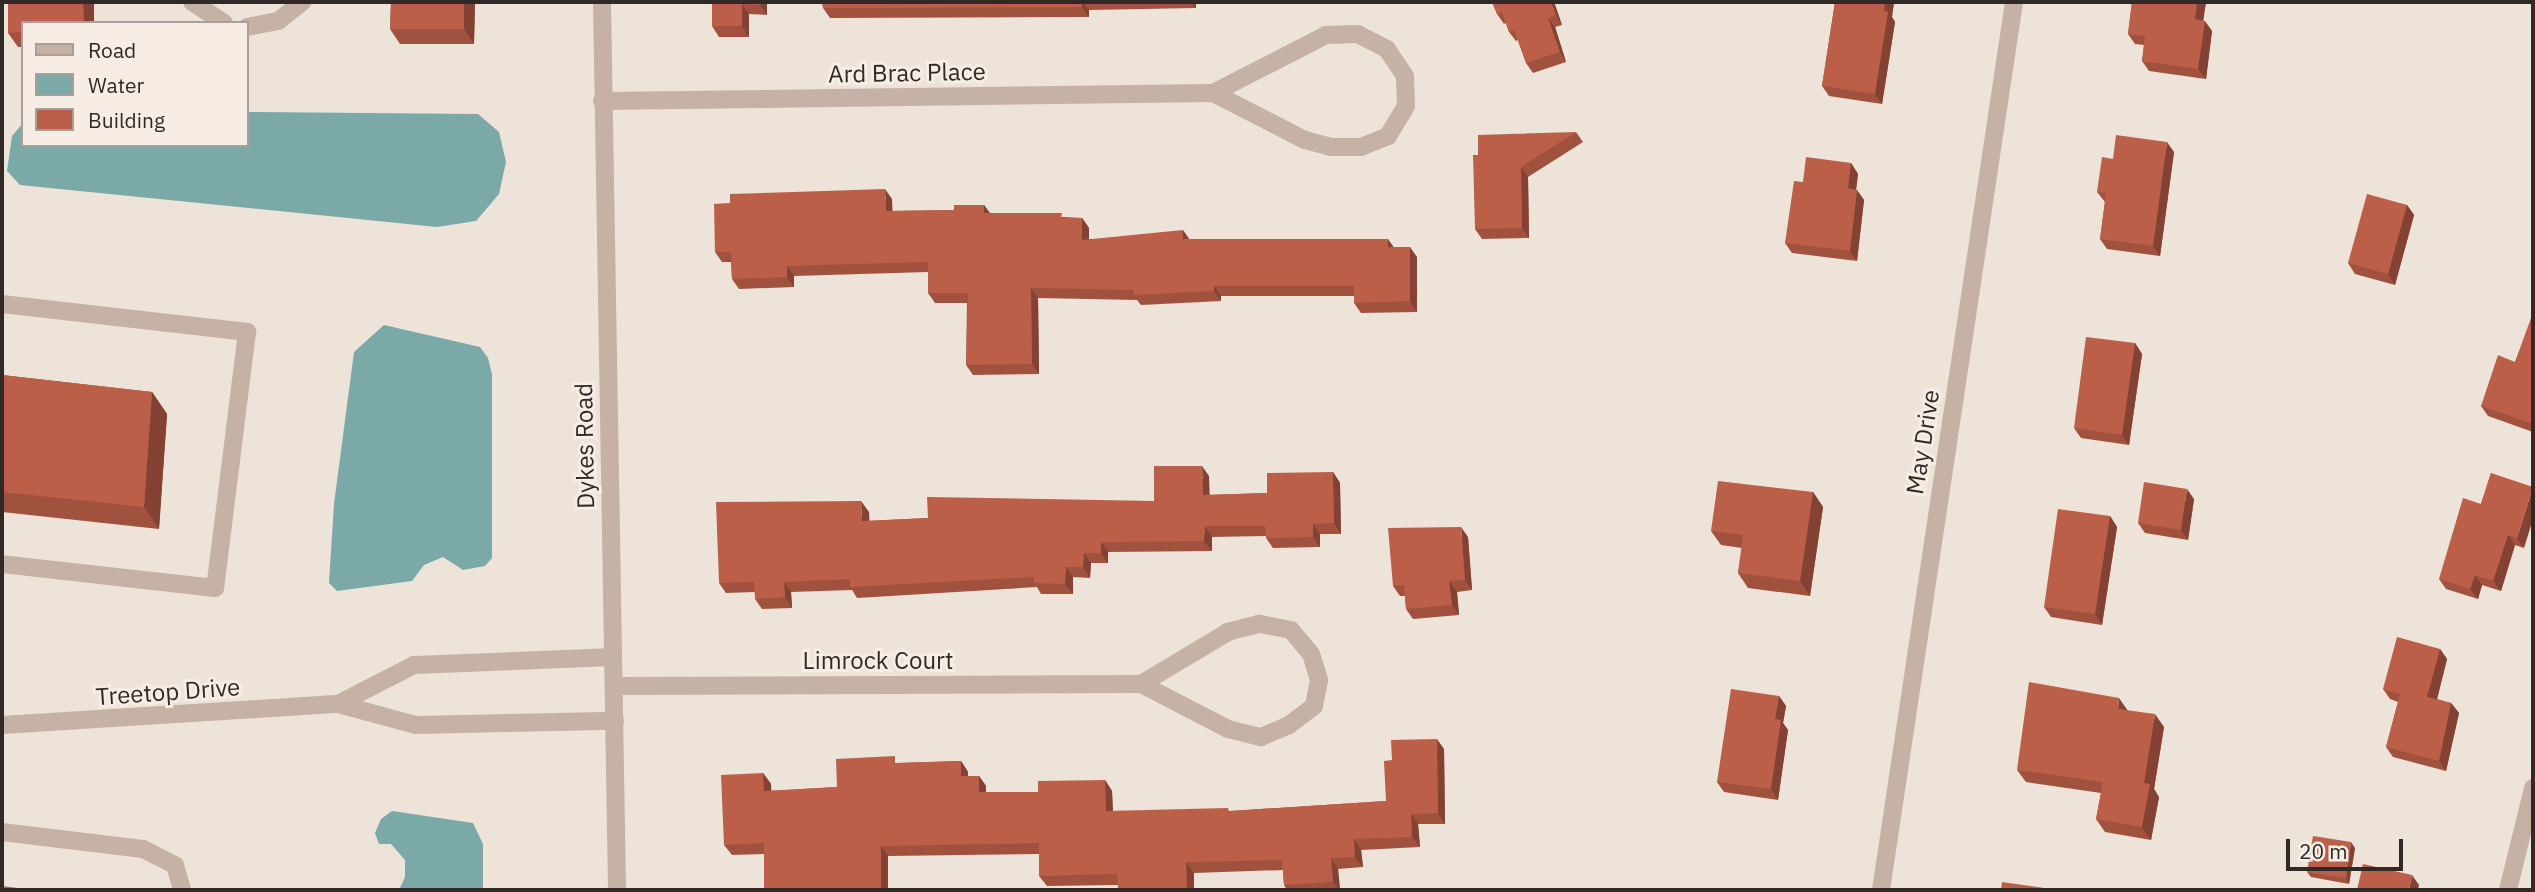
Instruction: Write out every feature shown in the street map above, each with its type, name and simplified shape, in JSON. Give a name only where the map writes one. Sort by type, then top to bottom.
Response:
[{"type":"street","points":[[192,2],[221,21]]},
{"type":"street","points":[[248,27],[278,21],[302,2]]},
{"type":"street","name":"Dykes Road","points":[[602,2],[617,890]]},
{"type":"street","name":"May Drive","points":[[1881,890],[2014,2]]},
{"type":"street","name":"Ard Brac Place","points":[[602,101],[1213,93],[1326,35],[1358,34],[1387,49],[1405,76],[1406,106],[1388,135],[1361,147],[1331,147],[1306,140],[1213,93]]},
{"type":"street","points":[[2,304],[247,332],[215,587],[2,564]]},
{"type":"street","name":"Limrock Court","points":[[615,686],[1141,684],[1228,729],[1261,737],[1289,725],[1314,706],[1320,680],[1311,654],[1291,630],[1259,624],[1228,632],[1141,684]]},
{"type":"street","name":"Treetop Drive","points":[[338,704],[414,666],[613,657]]},
{"type":"street","name":"Treetop Drive","points":[[2,725],[338,704],[416,724],[615,721]]},
{"type":"street","points":[[2508,890],[2533,788]]},
{"type":"street","points":[[2,832],[143,849],[175,865],[182,890]]},
{"type":"water","points":[[248,112],[478,114],[499,132],[506,162],[499,194],[476,221],[437,227],[20,185],[7,171],[12,136],[21,125],[21,147],[248,147]]},
{"type":"water","points":[[384,325],[480,347],[488,358],[492,374],[492,558],[485,566],[463,570],[443,557],[424,565],[412,581],[337,591],[329,583],[334,504],[354,352]]},
{"type":"water","points":[[392,811],[473,823],[483,844],[483,890],[399,890],[405,877],[405,860],[391,844],[379,844],[375,833],[381,819]]},
{"type":"building","points":[[8,2],[83,2],[84,21],[21,21],[21,32],[8,33]]},
{"type":"building","points":[[391,2],[464,2],[464,29],[390,29]]},
{"type":"building","points":[[712,2],[760,2],[760,5],[742,4],[742,26],[712,26]]},
{"type":"building","points":[[822,2],[1082,2],[1082,7],[823,8]]},
{"type":"building","points":[[1492,2],[1551,2],[1556,15],[1548,18],[1560,52],[1526,63],[1514,30],[1509,32],[1502,12],[1497,14]]},
{"type":"building","points":[[1835,2],[1885,2],[1884,11],[1888,12],[1875,94],[1822,86]]},
{"type":"building","points":[[2132,2],[2197,2],[2195,19],[2205,21],[2198,69],[2142,61],[2145,36],[2128,34]]},
{"type":"building","points":[[1576,132],[1521,167],[1522,228],[1475,229],[1473,155],[1478,155],[1478,135]]},
{"type":"building","points":[[2116,135],[2167,142],[2153,246],[2100,239],[2106,193],[2097,192],[2102,157],[2113,159]]},
{"type":"building","points":[[1806,157],[1851,163],[1848,188],[1857,190],[1850,251],[1785,243],[1794,181],[1803,182]]},
{"type":"building","points":[[885,189],[886,211],[954,210],[954,205],[984,205],[984,213],[1062,213],[1061,218],[1082,218],[1082,240],[1183,230],[1183,239],[1388,239],[1388,247],[1410,247],[1410,301],[1354,303],[1354,286],[1214,286],[1214,291],[1134,295],[1134,290],[1031,288],[1032,364],[966,365],[968,293],[928,293],[928,262],[787,266],[787,277],[732,279],[731,252],[715,252],[714,204],[730,203],[730,194]]},
{"type":"building","points":[[2367,194],[2407,205],[2388,274],[2348,263]]},
{"type":"building","points":[[2531,318],[2533,424],[2481,406],[2498,355],[2515,362]]},
{"type":"building","points":[[2086,337],[2135,343],[2122,435],[2074,428]]},
{"type":"building","points":[[2,375],[152,392],[144,507],[2,492]]},
{"type":"building","points":[[1154,466],[1202,466],[1203,495],[1267,493],[1267,473],[1333,472],[1334,523],[1313,524],[1313,537],[1266,538],[1265,526],[1205,526],[1204,541],[1101,542],[1101,553],[1084,553],[1083,567],[1066,567],[1065,584],[1034,583],[1034,577],[850,587],[850,579],[784,582],[785,597],[755,599],[754,582],[719,583],[716,502],[861,501],[862,521],[928,518],[927,497],[1154,501]]},
{"type":"building","points":[[2491,473],[2533,487],[2517,538],[2508,535],[2493,581],[2475,575],[2470,589],[2439,579],[2463,498],[2481,504]]},
{"type":"building","points":[[1718,481],[1813,492],[1800,581],[1738,573],[1743,535],[1711,531]]},
{"type":"building","points":[[2144,482],[2187,489],[2181,530],[2138,523]]},
{"type":"building","points":[[2058,509],[2110,516],[2095,614],[2044,607]]},
{"type":"building","points":[[1461,527],[1465,580],[1449,581],[1452,605],[1406,609],[1404,585],[1393,586],[1388,528]]},
{"type":"building","points":[[2397,637],[2440,649],[2427,697],[2451,703],[2439,761],[2386,747],[2400,694],[2383,689]]},
{"type":"building","points":[[2029,682],[2119,698],[2118,709],[2155,714],[2144,783],[2150,784],[2142,827],[2096,819],[2103,782],[2017,770]]},
{"type":"building","points":[[1731,689],[1779,696],[1775,719],[1781,720],[1771,789],[1717,782]]},
{"type":"building","points":[[1437,739],[1438,813],[1411,814],[1412,837],[1354,839],[1355,857],[1331,858],[1333,882],[1284,885],[1282,860],[1186,862],[1187,890],[1118,890],[1117,874],[1039,876],[1039,843],[881,846],[881,890],[764,890],[764,843],[724,845],[721,775],[763,773],[764,791],[837,787],[836,759],[895,756],[895,763],[961,761],[961,776],[979,776],[979,792],[1038,792],[1038,781],[1105,780],[1106,811],[1228,808],[1229,811],[1386,801],[1384,761],[1392,760],[1391,740]]},
{"type":"building","points":[[2313,836],[2351,842],[2346,878],[2307,872]]},
{"type":"building","points":[[2363,864],[2412,875],[2409,890],[2357,890]]},
{"type":"building","points":[[2002,882],[2058,890],[2001,890]]},
{"type":"building","points":[[2,886],[34,890],[2,890]]}]
